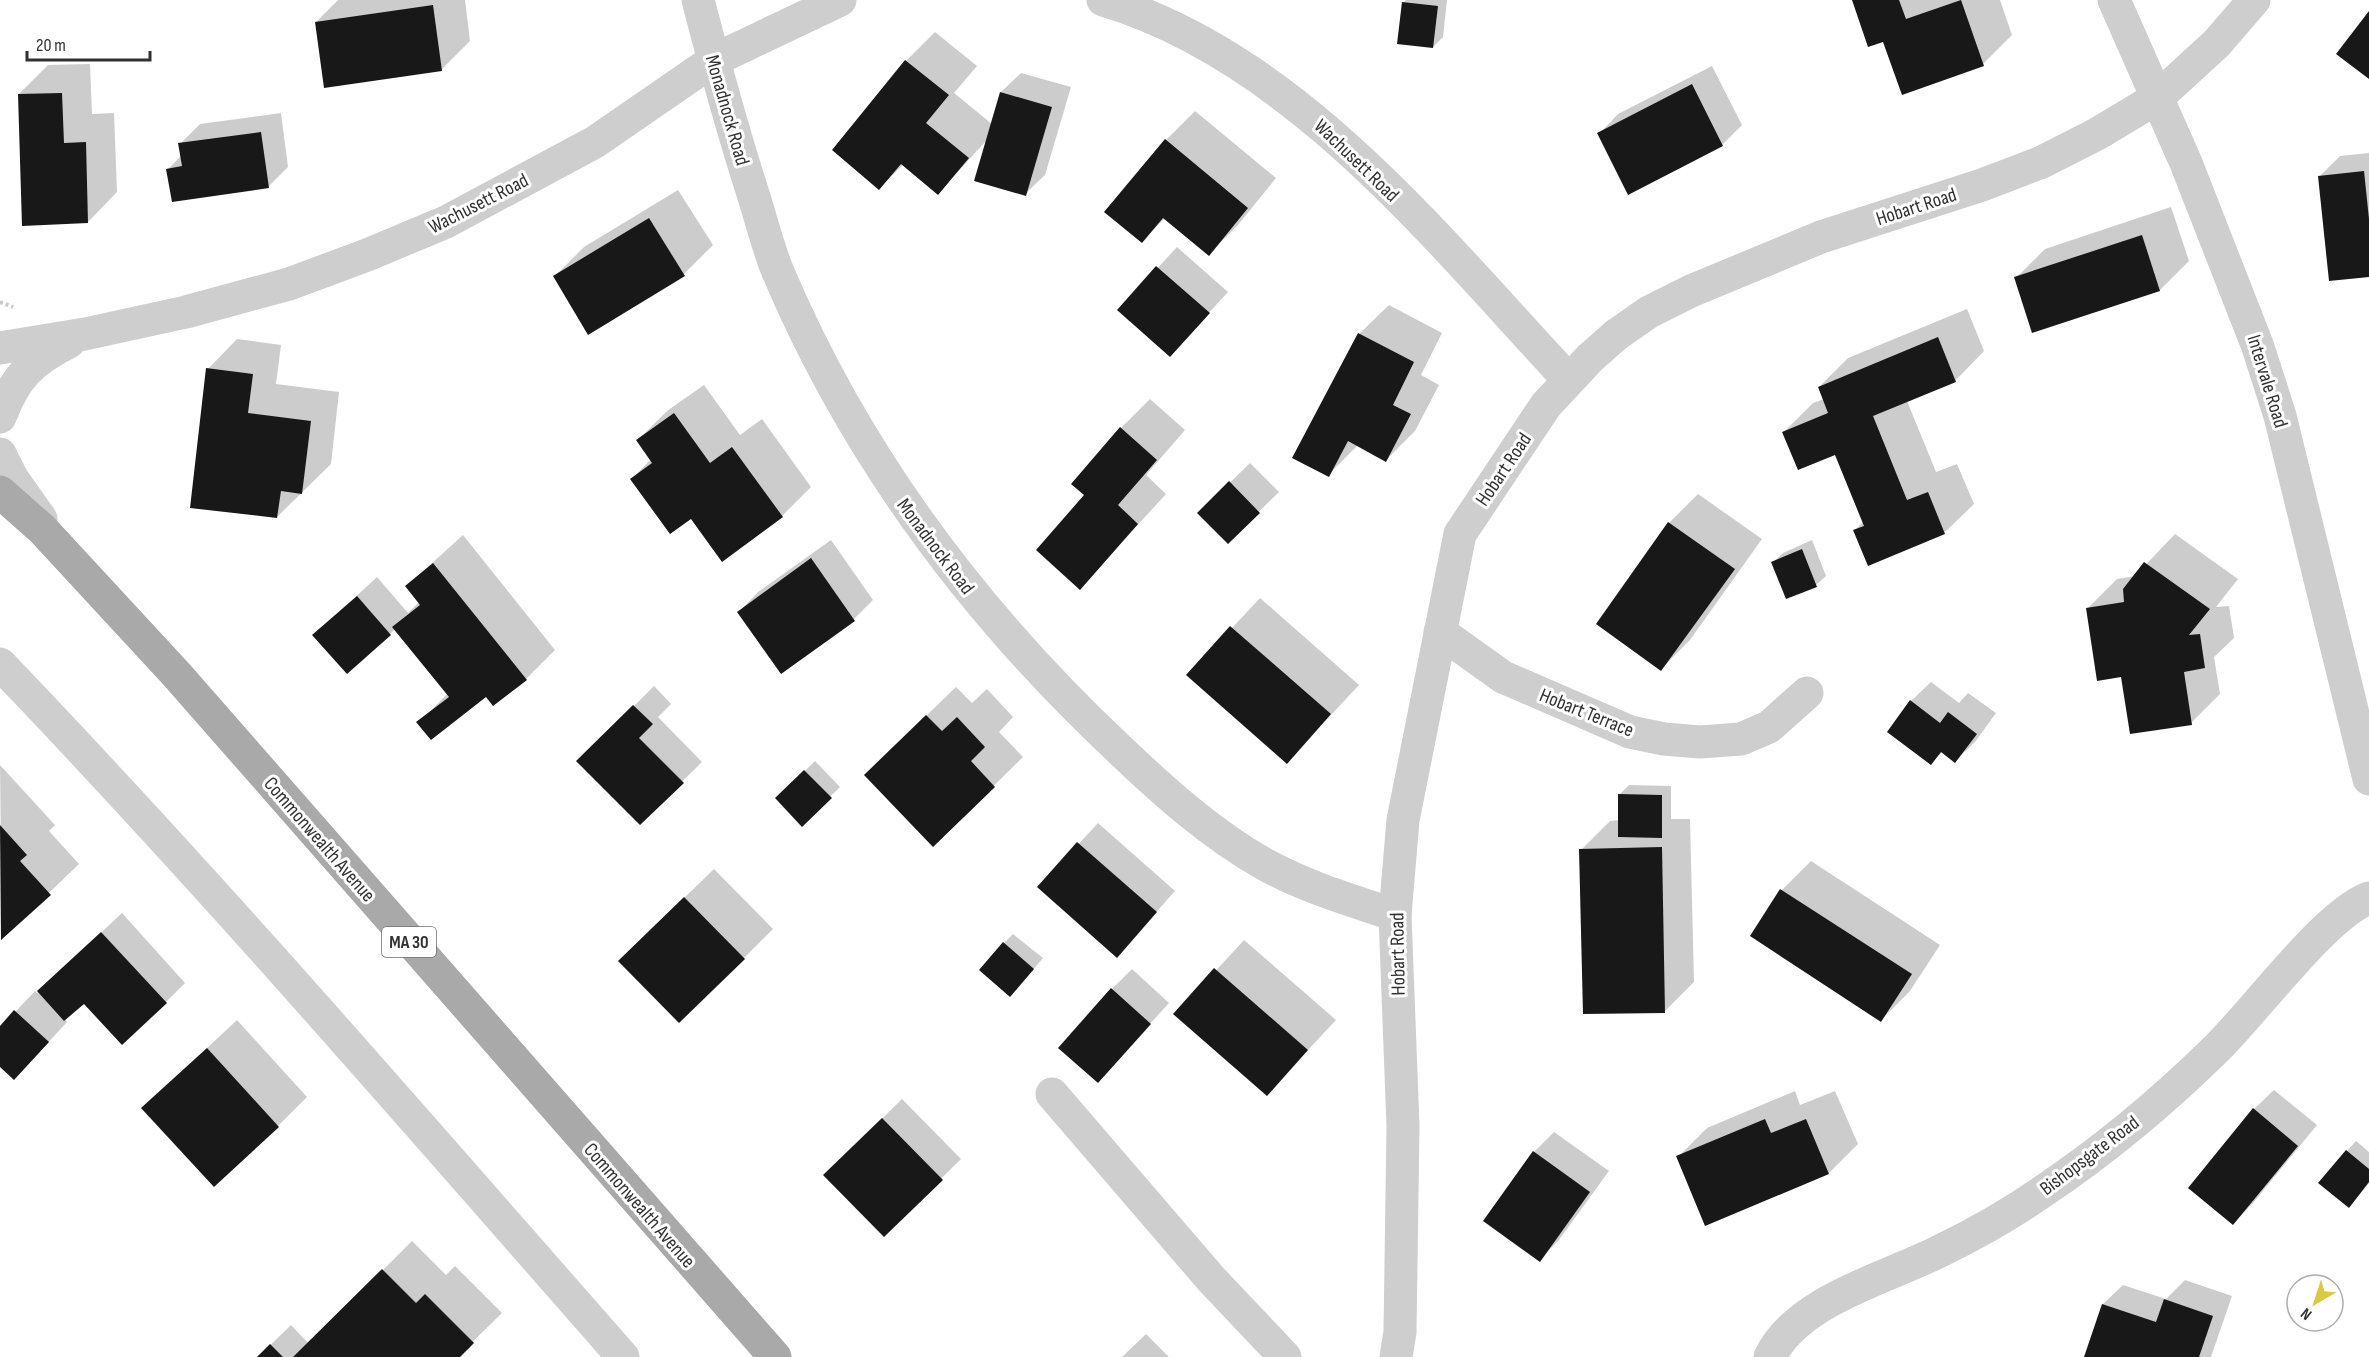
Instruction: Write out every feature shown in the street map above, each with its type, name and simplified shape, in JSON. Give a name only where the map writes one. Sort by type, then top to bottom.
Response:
[{"type":"main road","name":"Commonwealth Avenue","points":[[0,492],[42,529],[177,675],[774,1357]]},
{"type":"street","name":"Monadnock Road","points":[[699,0],[714,60],[776,269],[812,346],[894,489],[964,585],[1056,690],[1142,771],[1228,840],[1264,864],[1309,886],[1395,915]]},
{"type":"street","name":"Wachusett Road","points":[[0,348],[85,334],[186,312],[289,284],[446,222],[595,142],[714,60],[840,0]]},
{"type":"street","name":"Wachusett Road","points":[[1103,0],[1129,8],[1191,34],[1253,73],[1310,114],[1376,176],[1568,379]]},
{"type":"street","name":"Intervale Road","points":[[2114,0],[2234,282],[2280,416],[2369,779]]},
{"type":"street","name":"Hobart Road","points":[[1396,1357],[1400,1332],[1403,1126],[1395,915],[1403,820],[1460,534],[1546,405],[1568,379],[1616,335],[1649,312],[1691,291],[1821,237],[1982,185],[2042,162],[2097,134],[2157,98],[2217,43],[2254,0]]},
{"type":"street","name":"Wachusett Road","points":[[0,417],[17,379],[50,352],[85,334]]},
{"type":"street","points":[[0,454],[12,478],[40,519],[91,581]]},
{"type":"street","name":"Hobart Terrace","points":[[1440,632],[1503,677],[1630,732],[1664,739],[1700,742],[1741,739],[1768,727],[1807,693]]},
{"type":"street","points":[[0,664],[76,744],[412,1114],[621,1357]]},
{"type":"street","name":"Bishopsgate Road","points":[[1770,1357],[1784,1334],[1802,1318],[1841,1296],[1978,1231],[2078,1166],[2214,1051],[2338,919],[2369,898]]},
{"type":"street","points":[[1052,1094],[1212,1280],[1285,1357]]},
{"type":"path","points":[[0,302],[15,308]]},
{"type":"building","points":[[1852,0],[1899,0],[1906,19],[1961,0],[1984,66],[1902,95],[1883,42],[1868,47]]},
{"type":"building","points":[[1402,2],[1438,6],[1433,48],[1397,44]]},
{"type":"building","points":[[433,5],[442,71],[324,88],[315,22]]},
{"type":"building","points":[[2369,11],[2369,79],[2336,54]]},
{"type":"building","points":[[905,60],[949,95],[926,123],[969,158],[938,195],[901,164],[879,190],[832,150]]},
{"type":"building","points":[[1692,84],[1723,146],[1628,195],[1597,133]]},
{"type":"building","points":[[1000,92],[1052,107],[1026,196],[974,181]]},
{"type":"building","points":[[62,93],[64,143],[86,142],[88,223],[22,226],[18,94]]},
{"type":"building","points":[[261,132],[269,188],[172,202],[166,169],[182,166],[178,143]]},
{"type":"building","points":[[1165,139],[1248,208],[1209,256],[1163,218],[1142,243],[1104,212]]},
{"type":"building","points":[[2364,171],[2369,219],[2369,277],[2329,281],[2318,176]]},
{"type":"building","points":[[649,218],[685,276],[588,335],[553,276]]},
{"type":"building","points":[[2142,235],[2160,291],[2032,333],[2014,277]]},
{"type":"building","points":[[1156,266],[1210,313],[1170,357],[1117,310]]},
{"type":"building","points":[[1358,333],[1414,362],[1393,405],[1411,414],[1386,462],[1348,441],[1329,477],[1292,458]]},
{"type":"building","points":[[1938,337],[1956,382],[1873,416],[1907,500],[1928,492],[1945,534],[1868,566],[1853,530],[1864,526],[1835,455],[1798,470],[1782,432],[1828,413],[1818,387]]},
{"type":"building","points":[[206,368],[253,374],[248,413],[311,421],[302,494],[281,491],[277,518],[190,508]]},
{"type":"building","points":[[674,413],[710,463],[732,447],[783,517],[722,562],[691,519],[670,534],[630,479],[652,463],[636,440]]},
{"type":"building","points":[[1120,427],[1157,460],[1118,505],[1138,524],[1080,590],[1036,550],[1084,495],[1071,484]]},
{"type":"building","points":[[1229,481],[1260,513],[1228,544],[1197,513]]},
{"type":"building","points":[[1668,522],[1735,569],[1661,671],[1596,624]]},
{"type":"building","points":[[1802,549],[1817,587],[1786,599],[1771,562]]},
{"type":"building","points":[[811,558],[855,621],[781,674],[737,612]]},
{"type":"building","points":[[2144,562],[2210,609],[2189,635],[2200,634],[2205,668],[2184,672],[2192,725],[2130,734],[2121,677],[2097,681],[2086,608],[2124,602],[2123,589]]},
{"type":"building","points":[[433,563],[527,680],[493,706],[486,697],[431,740],[416,722],[449,697],[392,627],[420,605],[405,586]]},
{"type":"building","points":[[357,596],[391,635],[347,674],[312,635]]},
{"type":"building","points":[[1230,626],[1331,714],[1287,764],[1186,675]]},
{"type":"building","points":[[1910,700],[1940,723],[1948,712],[1977,734],[1955,763],[1941,752],[1931,765],[1887,732]]},
{"type":"building","points":[[633,705],[653,724],[639,738],[684,783],[640,825],[576,761]]},
{"type":"building","points":[[926,715],[942,731],[957,717],[985,747],[971,761],[995,787],[933,847],[864,775]]},
{"type":"building","points":[[804,770],[832,798],[802,827],[775,798]]},
{"type":"building","points":[[1618,794],[1662,795],[1662,838],[1618,837]]},
{"type":"building","points":[[0,825],[27,855],[20,861],[51,895],[1,940]]},
{"type":"building","points":[[1077,842],[1157,912],[1117,958],[1037,887]]},
{"type":"building","points":[[1662,847],[1665,1013],[1583,1014],[1579,849]]},
{"type":"building","points":[[1780,889],[1912,974],[1881,1022],[1750,936]]},
{"type":"building","points":[[684,897],[745,959],[679,1023],[618,961]]},
{"type":"building","points":[[101,932],[167,1003],[122,1045],[84,1004],[64,1021],[37,991]]},
{"type":"building","points":[[1003,942],[1034,969],[1010,997],[979,970]]},
{"type":"building","points":[[1214,968],[1308,1050],[1267,1096],[1173,1014]]},
{"type":"building","points":[[1111,988],[1151,1024],[1098,1083],[1058,1048]]},
{"type":"building","points":[[14,1010],[49,1042],[14,1080],[0,1067],[0,1026]]},
{"type":"building","points":[[207,1048],[279,1127],[214,1187],[141,1108]]},
{"type":"building","points":[[2253,1108],[2298,1146],[2233,1225],[2188,1188]]},
{"type":"building","points":[[882,1118],[943,1180],[884,1237],[823,1175]]},
{"type":"building","points":[[1765,1119],[1771,1133],[1806,1119],[1829,1174],[1705,1226],[1676,1156]]},
{"type":"building","points":[[2346,1150],[2369,1169],[2369,1182],[2349,1208],[2318,1183]]},
{"type":"building","points":[[1533,1151],[1590,1192],[1540,1262],[1483,1221]]},
{"type":"building","points":[[382,1269],[416,1303],[425,1294],[474,1343],[460,1357],[293,1357]]},
{"type":"building","points":[[2164,1299],[2213,1316],[2199,1357],[2084,1357],[2102,1304],[2156,1322]]},
{"type":"building","points":[[270,1344],[283,1357],[257,1357]]}]
